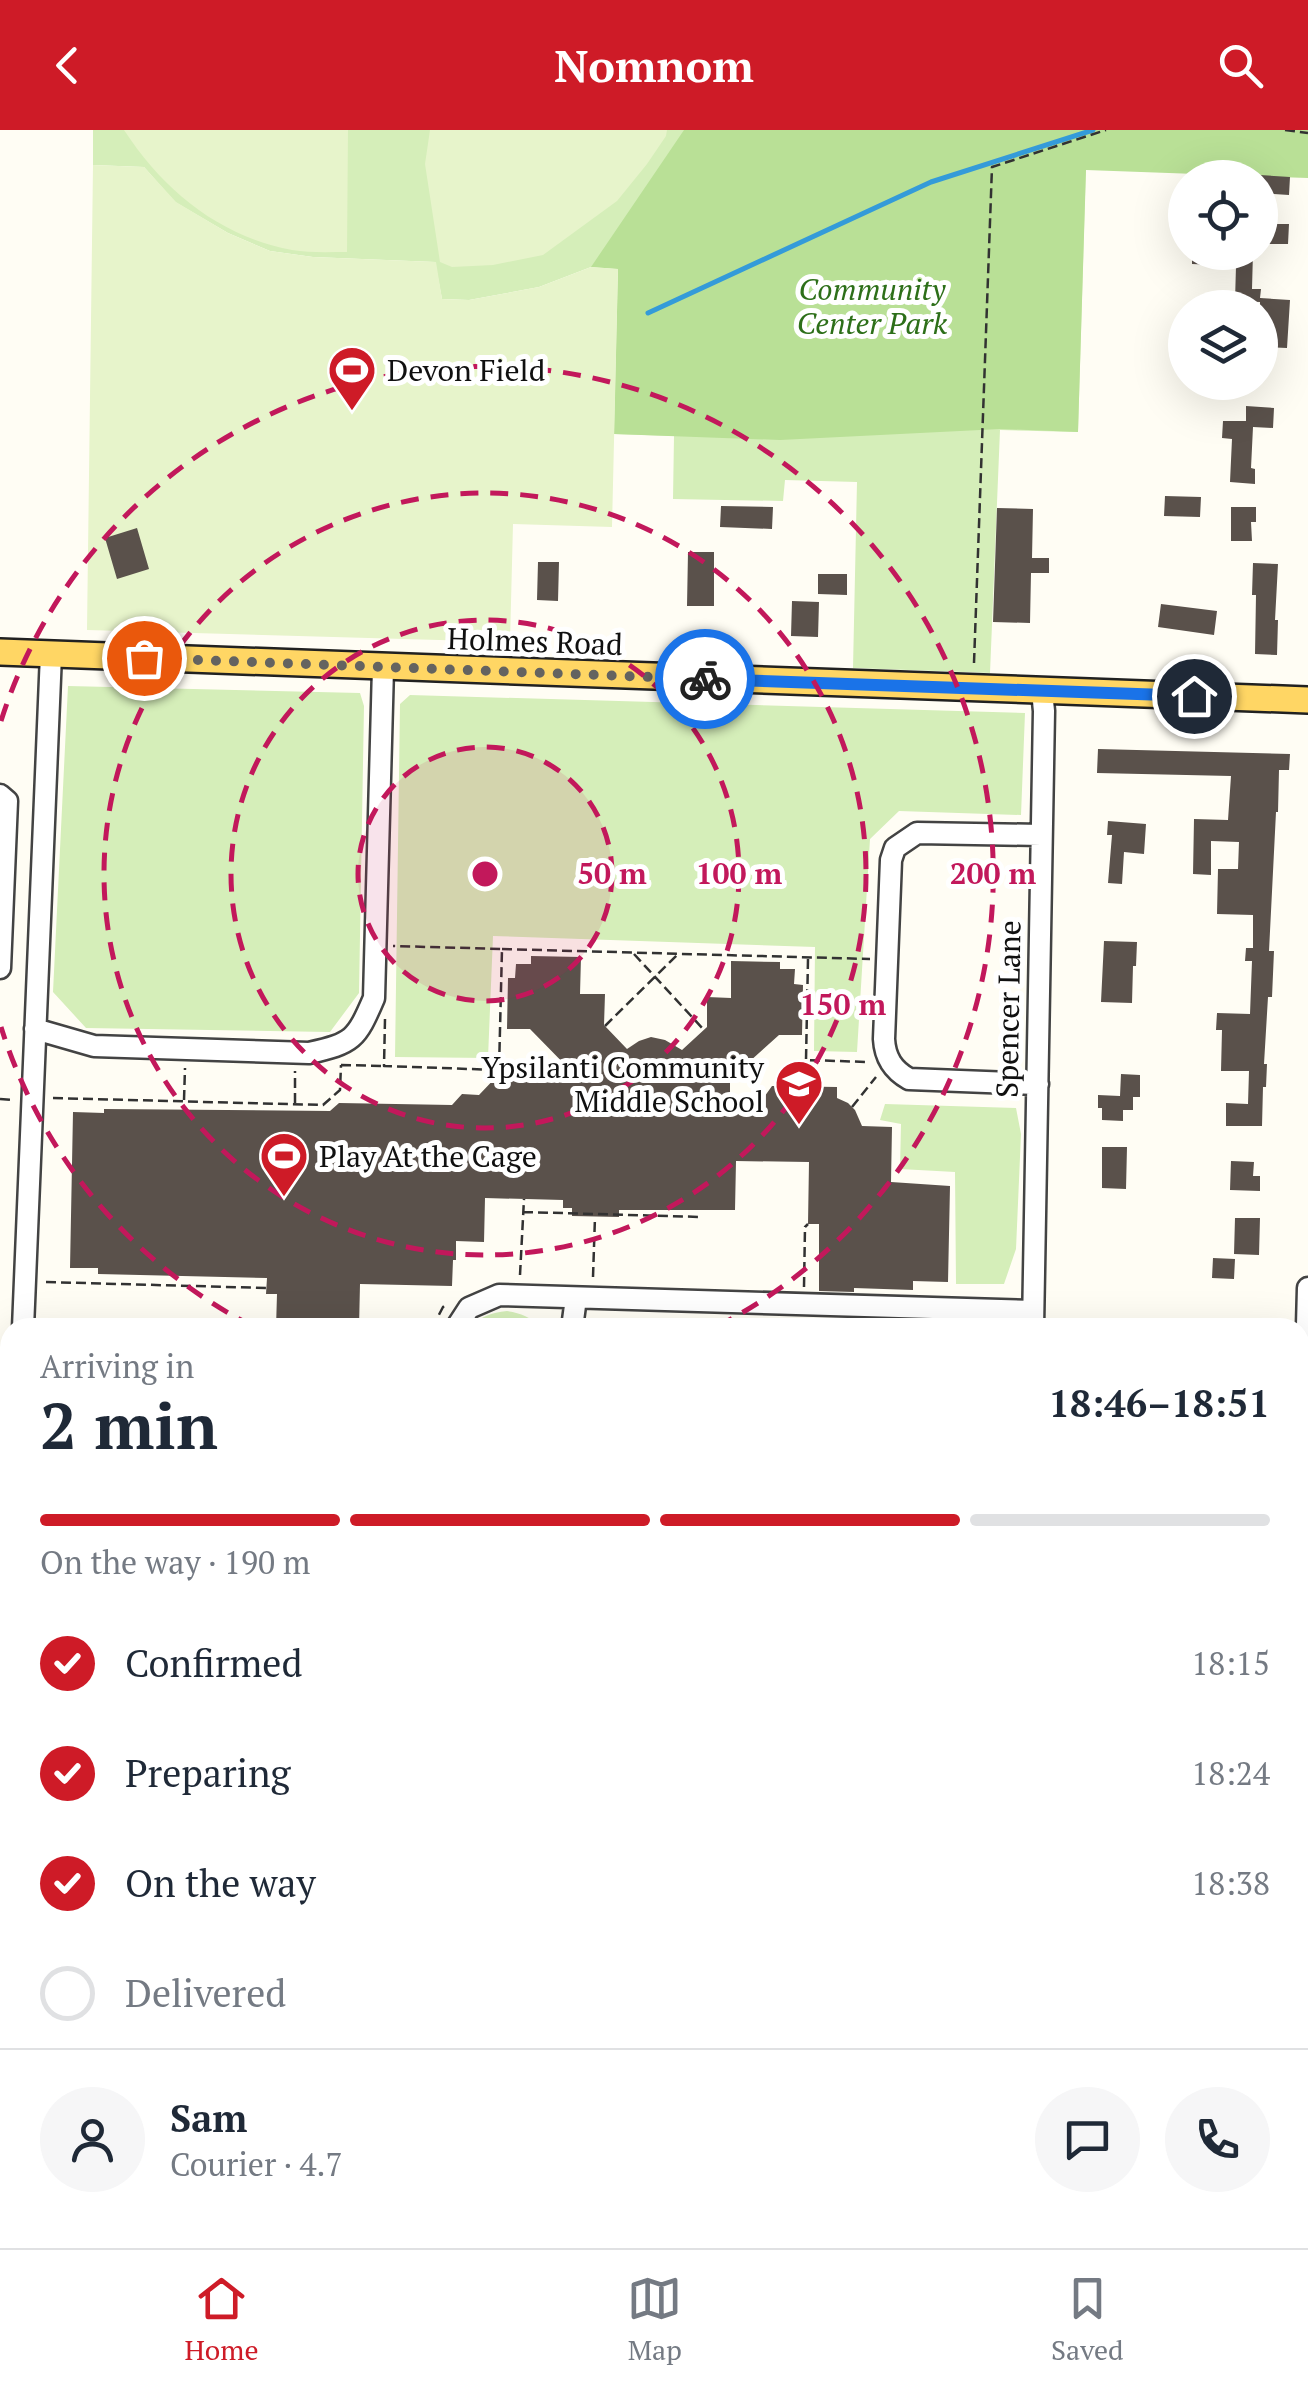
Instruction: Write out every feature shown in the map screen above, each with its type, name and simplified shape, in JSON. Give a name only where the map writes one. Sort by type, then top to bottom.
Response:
[{"type":"main road","name":"Holmes Road","points":[[0,652],[1308,700]]},
{"type":"street","points":[[23,1318],[50,654]]},
{"type":"street","points":[[36,1029],[94,1046],[308,1052],[342,1045],[361,1028],[374,998],[383,668]]},
{"type":"street","name":"Spencer Lane","points":[[1033,1318],[1042,690]]},
{"type":"street","points":[[0,795],[7,800],[0,968]]},
{"type":"street","points":[[1038,1084],[909,1079],[890,1063],[884,1040],[891,860],[896,848],[916,833],[1040,835]]},
{"type":"street","points":[[1307,1318],[1308,1288]]},
{"type":"street","points":[[462,1318],[469,1308],[499,1295],[1011,1318]]},
{"type":"street","points":[[573,1318],[576,1298]]},
{"type":"path","points":[[1081,130],[1082,138]]},
{"type":"path","points":[[974,663],[992,167],[1106,130]]},
{"type":"path","points":[[1285,130],[1308,133]]},
{"type":"path","points":[[387,946],[871,959]]},
{"type":"path","points":[[341,1065],[499,1070],[502,949]]},
{"type":"path","points":[[633,953],[704,1030]]},
{"type":"path","points":[[605,1026],[678,954]]},
{"type":"path","points":[[808,958],[806,1060],[872,1062],[869,1056]]},
{"type":"path","points":[[384,1066],[386,1019]]},
{"type":"path","points":[[184,1102],[185,1062]]},
{"type":"path","points":[[295,1064],[295,1104]]},
{"type":"path","points":[[852,1107],[876,1076],[884,1082]]},
{"type":"path","points":[[0,1099],[14,1100]]},
{"type":"path","points":[[520,1282],[524,1198]]},
{"type":"path","points":[[523,1212],[702,1217]]},
{"type":"path","points":[[592,1283],[594,1217]]},
{"type":"path","points":[[804,1288],[808,1224]]},
{"type":"path","points":[[25,1280],[266,1288]]},
{"type":"green space","name":"Community Center Park","points":[[93,130],[1087,130],[1078,432],[1000,430],[990,673],[853,668],[857,482],[785,480],[783,501],[673,499],[674,436],[614,434],[618,269],[591,267],[539,287],[469,300],[442,299],[435,262],[313,257],[270,251],[228,233],[175,202],[144,167],[93,165]]},
{"type":"green space","points":[[124,130],[348,130],[347,252],[292,250],[217,222],[175,191]]},
{"type":"green space","points":[[430,130],[667,130],[647,164],[617,201],[543,255],[493,265],[452,267],[440,262],[425,164]]},
{"type":"green space","points":[[684,130],[1308,130],[1308,178],[1278,177],[1278,160],[1168,160],[1168,173],[1086,170],[1078,432],[1000,429],[780,440],[614,434],[618,269],[591,267]]},
{"type":"green space","name":"Devon Field","points":[[93,165],[144,167],[176,202],[228,233],[270,251],[313,257],[436,262],[442,299],[469,300],[539,287],[591,267],[618,269],[612,527],[513,524],[510,642],[87,630]]},
{"type":"green space","points":[[68,686],[360,693],[364,706],[359,993],[330,1032],[86,1028],[53,992]]},
{"type":"green space","points":[[410,695],[1025,713],[1021,815],[899,811],[870,839],[857,1052],[814,1051],[815,947],[493,936],[488,1058],[395,1057],[400,704]]},
{"type":"green space","points":[[885,1104],[1016,1108],[1021,1134],[1016,1249],[1004,1284],[956,1284],[955,1172],[900,1169],[901,1124],[880,1120]]},
{"type":"green space","points":[[507,1311],[528,1318],[482,1318]]},
{"type":"building","points":[[1278,176],[1290,177],[1289,195],[1278,194]]},
{"type":"building","points":[[1278,224],[1289,224],[1288,244],[1278,244]]},
{"type":"building","points":[[1236,270],[1253,270],[1252,289],[1261,290],[1235,290]]},
{"type":"building","points":[[1278,299],[1290,300],[1287,348],[1278,348]]},
{"type":"building","points":[[1246,406],[1274,408],[1273,428],[1253,427],[1251,468],[1255,469],[1255,484],[1230,482],[1232,439],[1222,438],[1223,421],[1246,421]]},
{"type":"building","points":[[1165,496],[1201,497],[1200,517],[1164,516]]},
{"type":"building","points":[[721,506],[773,507],[772,529],[720,527]]},
{"type":"building","points":[[1231,507],[1256,507],[1256,522],[1251,522],[1252,541],[1231,541]]},
{"type":"building","points":[[997,508],[1033,509],[1032,558],[1049,558],[1049,573],[1031,573],[1030,623],[993,622]]},
{"type":"building","points":[[137,528],[149,569],[117,579],[105,538]]},
{"type":"building","points":[[688,552],[714,552],[714,606],[687,606]]},
{"type":"building","points":[[538,562],[559,562],[558,601],[537,600]]},
{"type":"building","points":[[1253,563],[1278,564],[1277,655],[1255,654]]},
{"type":"building","points":[[818,574],[847,574],[847,595],[818,594]]},
{"type":"building","points":[[792,601],[819,602],[818,637],[791,636]]},
{"type":"building","points":[[1161,604],[1217,611],[1214,635],[1158,627]]},
{"type":"building","points":[[1098,749],[1290,754],[1289,770],[1279,770],[1269,951],[1274,951],[1272,997],[1268,997],[1262,1126],[1226,1126],[1226,1103],[1248,1104],[1249,1071],[1221,1071],[1222,1030],[1216,1030],[1217,1013],[1250,1014],[1252,961],[1245,961],[1246,948],[1253,948],[1253,915],[1217,914],[1218,869],[1238,869],[1239,842],[1211,841],[1211,875],[1193,874],[1194,819],[1228,820],[1231,776],[1097,773]]},
{"type":"building","points":[[1108,821],[1146,824],[1144,854],[1124,852],[1122,884],[1108,883],[1112,835],[1107,835]]},
{"type":"building","points":[[1104,941],[1137,942],[1132,1003],[1101,1002]]},
{"type":"building","points":[[531,956],[581,957],[580,994],[605,994],[604,1025],[627,1049],[651,1037],[682,1050],[707,1027],[707,997],[731,998],[731,961],[780,962],[780,969],[795,969],[794,984],[803,985],[802,1035],[779,1035],[730,1079],[730,1099],[762,1100],[772,1086],[837,1087],[837,1098],[855,1110],[862,1126],[892,1127],[891,1182],[950,1186],[948,1282],[913,1281],[913,1290],[819,1291],[819,1224],[808,1224],[809,1162],[736,1161],[735,1210],[619,1210],[619,1217],[572,1216],[572,1208],[563,1208],[563,1200],[485,1198],[484,1242],[456,1241],[452,1286],[360,1284],[359,1318],[276,1318],[277,1294],[266,1294],[267,1278],[98,1274],[98,1268],[70,1268],[73,1112],[330,1111],[339,1103],[452,1105],[462,1094],[479,1095],[499,1074],[576,1076],[530,1029],[507,1029],[508,978],[515,978],[516,964],[531,964]]},
{"type":"building","points":[[1121,1074],[1140,1075],[1140,1097],[1133,1097],[1133,1110],[1123,1110],[1123,1121],[1102,1120],[1098,1095],[1120,1096]]},
{"type":"building","points":[[1102,1147],[1127,1147],[1126,1189],[1102,1188]]},
{"type":"building","points":[[1231,1161],[1254,1162],[1253,1176],[1260,1176],[1260,1191],[1230,1190]]},
{"type":"building","points":[[1235,1218],[1260,1218],[1259,1255],[1234,1254]]},
{"type":"building","points":[[1213,1258],[1235,1259],[1234,1279],[1212,1278]]},
{"type":"waterway","points":[[648,313],[931,182],[1093,130]]},
{"type":"way so far","points":[[144,658],[705,679]]},
{"type":"place","name":"Devon Field","points":[[352,412]]},
{"type":"place","name":"Ypsilanti Community Middle School","points":[[799,1126]]},
{"type":"place","name":"Play At the Cage","points":[[284,1198]]},
{"type":"route","points":[[705,679],[1194,696]]}]
